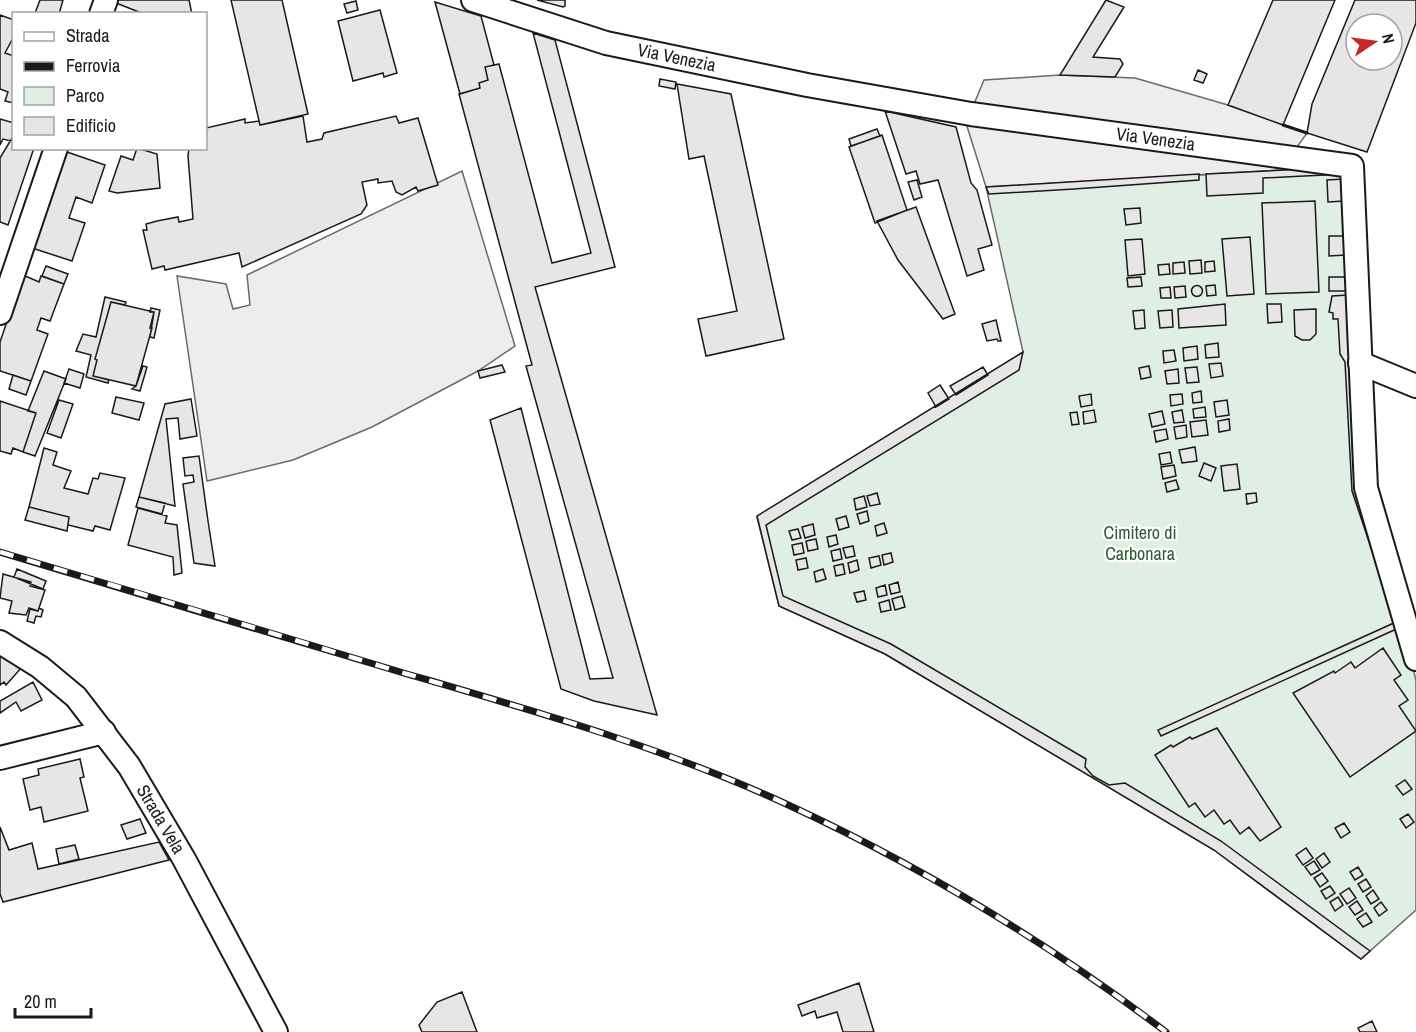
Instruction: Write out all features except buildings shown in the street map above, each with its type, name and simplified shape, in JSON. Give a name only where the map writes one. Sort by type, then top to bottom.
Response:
[{"type":"street","name":"Via Venezia","points":[[473,0],[606,43],[807,85],[971,114],[1352,166],[1366,488],[1416,658]]},
{"type":"street","points":[[0,313],[55,150]]},
{"type":"street","points":[[1360,363],[1416,386]]},
{"type":"street","name":"Strada Vela","points":[[0,642],[40,667],[76,697],[129,766],[184,859],[276,1032]]},
{"type":"street","points":[[0,758],[104,732]]},
{"type":"green space","name":"Cimitero di Carbonara","points":[[1344,167],[1354,401],[1416,681],[1416,910],[1361,959],[1214,850],[885,654],[779,606],[757,517],[1023,352],[986,187]]},
{"type":"shaded area","points":[[1060,75],[1135,78],[1228,105],[1307,133],[1281,170],[986,187],[966,123],[984,80]]},
{"type":"shaded area","points":[[462,171],[515,346],[478,371],[372,427],[293,460],[207,481],[177,276],[226,284],[233,309],[250,305],[247,275]]},
{"type":"railway","points":[[0,552],[544,714],[641,746],[737,783],[834,827],[933,879],[1028,936],[1166,1032]]},
{"type":"wall","points":[[1283,125],[1307,133]]}]
